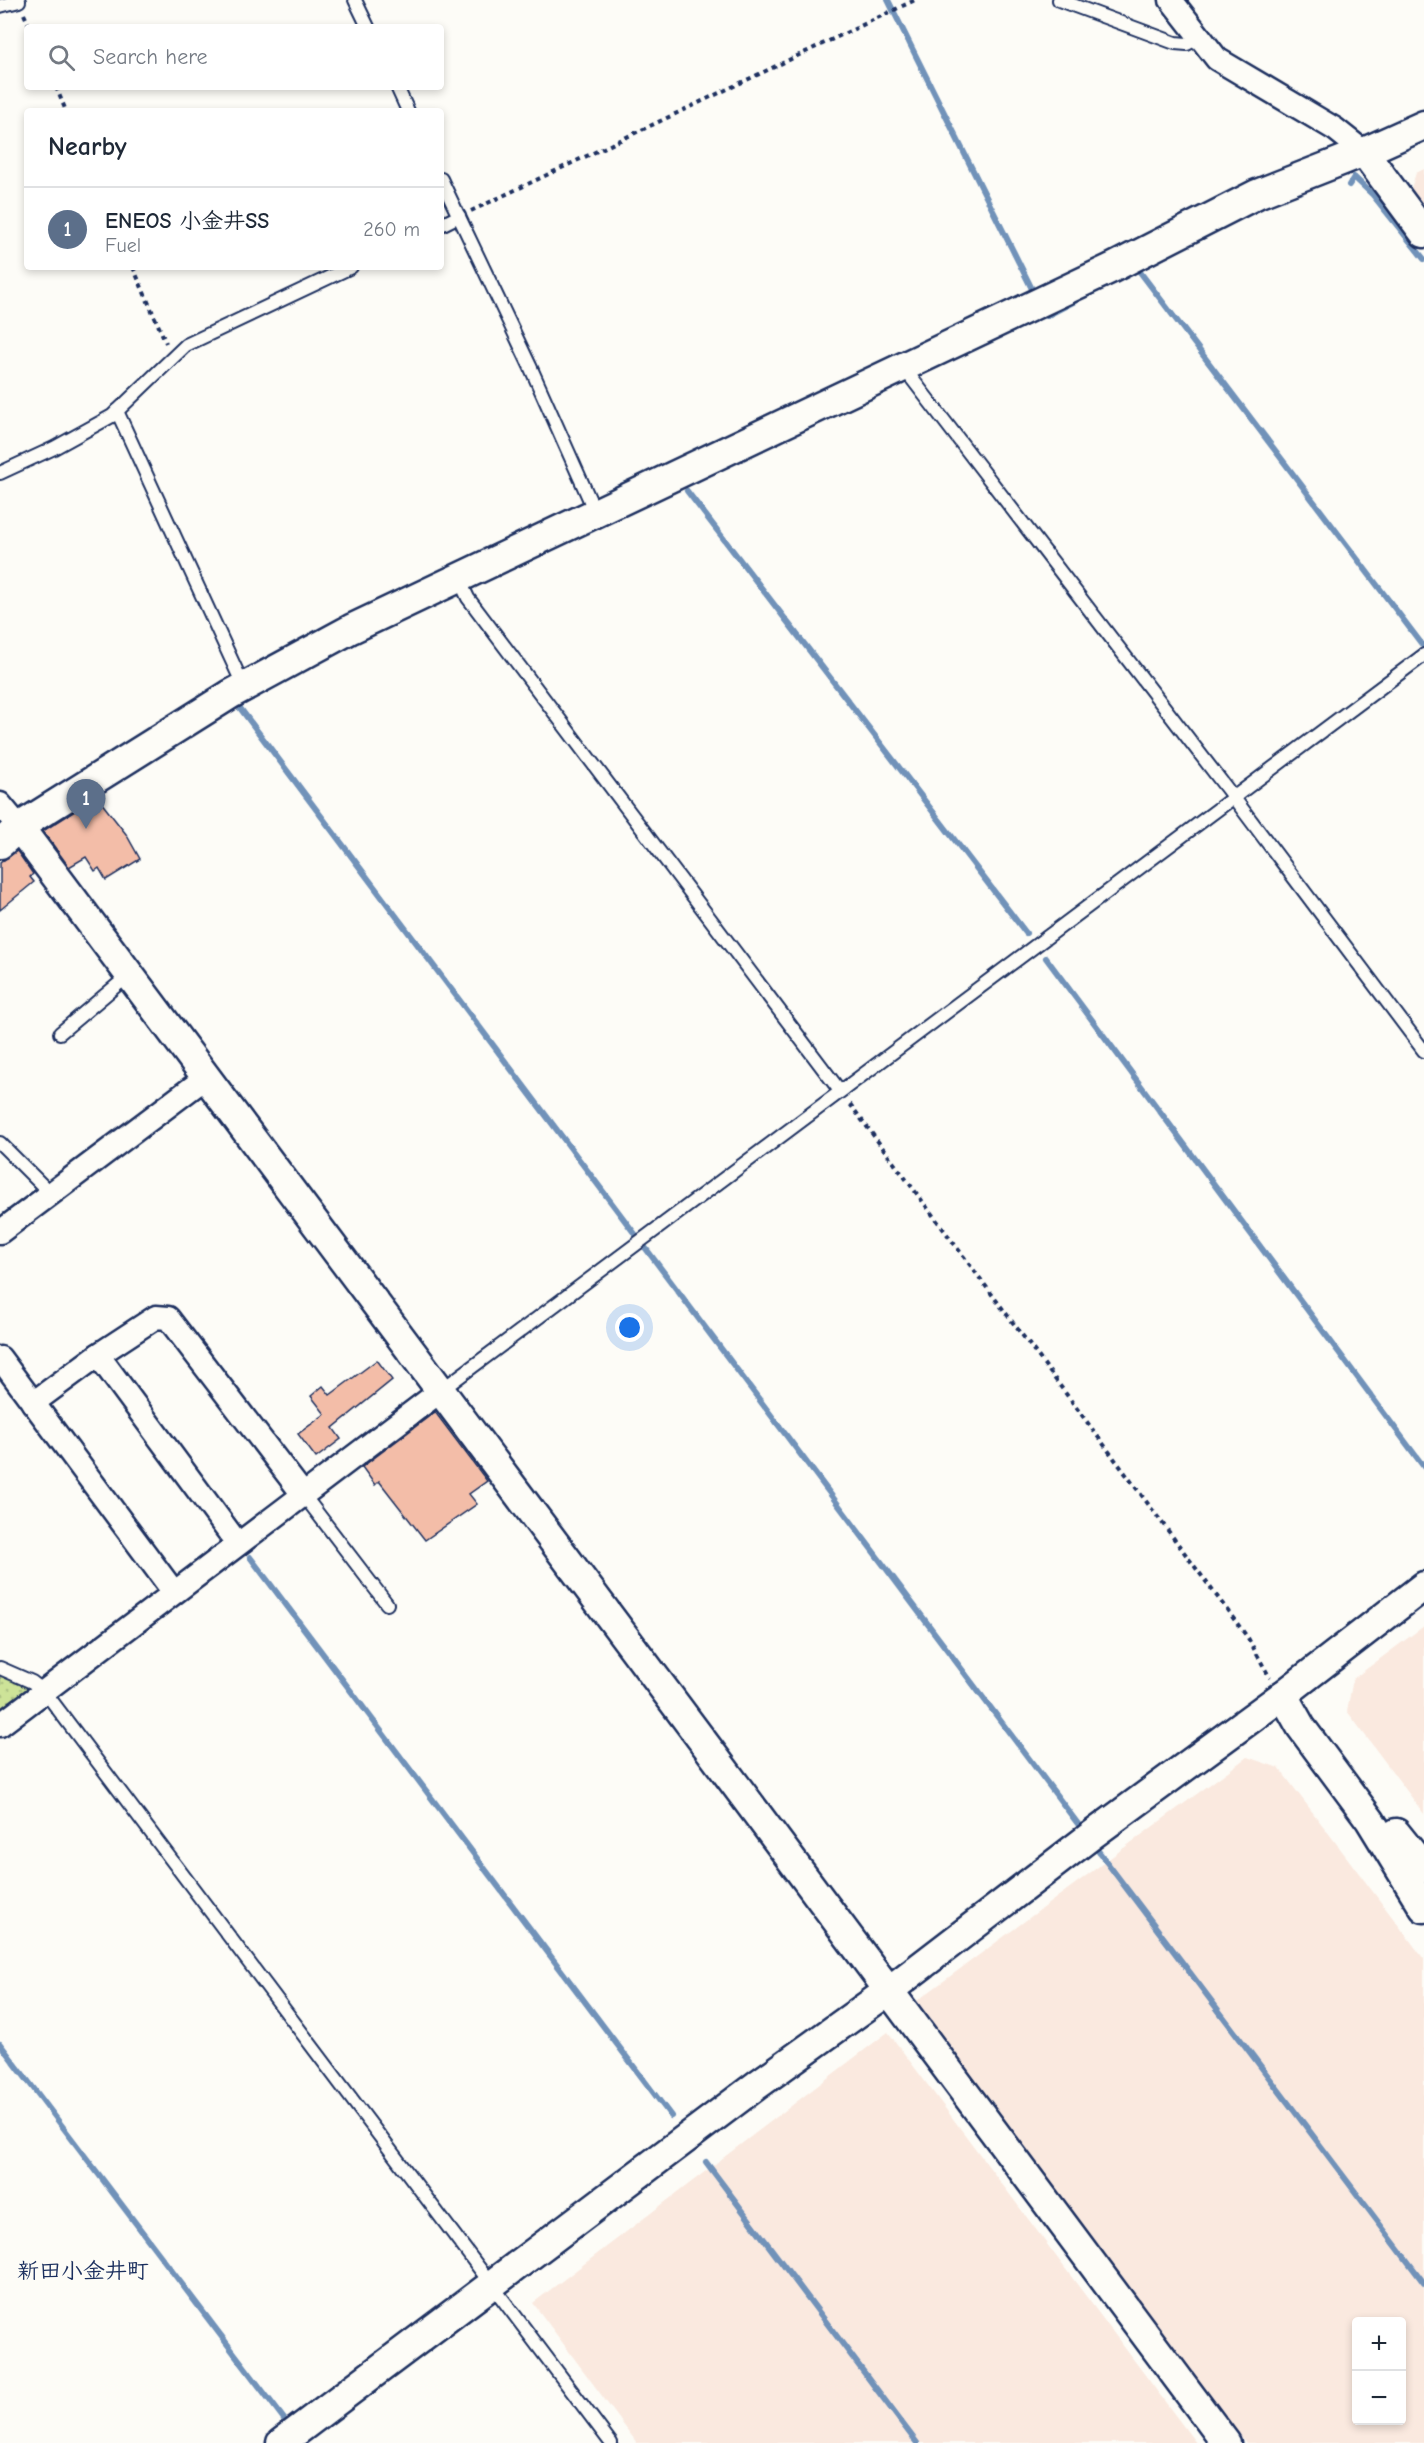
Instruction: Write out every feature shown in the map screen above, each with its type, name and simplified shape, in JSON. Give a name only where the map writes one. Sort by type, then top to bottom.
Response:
[{"type":"street","points":[[1171,0],[1217,59],[1335,129],[1364,152],[1424,233]]},
{"type":"street","points":[[9,835],[244,687],[351,629],[1112,268],[1257,194],[1364,152],[1424,125]]},
{"type":"street","points":[[0,804],[9,835],[129,975],[439,1392],[891,1989],[1226,2443]]},
{"type":"street","points":[[0,1232],[205,1078]]},
{"type":"street","points":[[33,1403],[98,1355],[156,1317],[168,1318],[302,1493]]},
{"type":"street","points":[[98,1355],[237,1543]]},
{"type":"street","points":[[0,1358],[173,1591]]},
{"type":"street","points":[[0,1725],[302,1493],[439,1392]]},
{"type":"street","points":[[281,2443],[493,2286],[757,2085],[891,1989],[1092,1835],[1283,1695],[1424,1586]]},
{"type":"street","points":[[1283,1695],[1312,1721],[1424,1868]]},
{"type":"street","points":[[1283,1695],[1301,1727],[1370,1820],[1424,1908]]},
{"type":"lane","points":[[355,0],[367,24]]},
{"type":"lane","points":[[1059,0],[1175,43],[1187,44],[1200,37]]},
{"type":"lane","points":[[0,6],[19,2]]},
{"type":"lane","points":[[398,90],[407,108]]},
{"type":"lane","points":[[444,185],[596,514]]},
{"type":"lane","points":[[444,224],[459,216]]},
{"type":"lane","points":[[0,473],[54,448],[117,411],[186,345],[345,270]]},
{"type":"lane","points":[[903,367],[1234,798],[1424,1051]]},
{"type":"lane","points":[[117,411],[244,687]]},
{"type":"lane","points":[[459,579],[468,598],[840,1091]]},
{"type":"lane","points":[[439,1392],[1424,655]]},
{"type":"lane","points":[[60,1033],[129,975]]},
{"type":"lane","points":[[0,1143],[51,1194]]},
{"type":"lane","points":[[302,1493],[387,1605]]},
{"type":"lane","points":[[0,1668],[32,1682],[45,1692],[611,2443]]},
{"type":"path","points":[[459,216],[915,0]]},
{"type":"path","points":[[57,90],[65,108]]},
{"type":"path","points":[[134,270],[172,358]]},
{"type":"path","points":[[840,1091],[1248,1638],[1260,1664],[1283,1695]]},
{"type":"shaded area","points":[[1424,169],[1424,217],[1408,197],[1416,173]]},
{"type":"shaded area","points":[[1424,1626],[1424,1814],[1347,1711],[1353,1679]]},
{"type":"shaded area","points":[[1247,1757],[1279,1768],[1424,1959],[1424,2443],[1246,2443],[914,2003]]},
{"type":"shaded area","points":[[888,2032],[1196,2443],[637,2443],[533,2303]]},
{"type":"green space","points":[[0,1672],[27,1683],[28,1692],[0,1712]]},
{"type":"building","points":[[97,797],[126,834],[140,859],[106,880],[99,868],[95,871],[86,857],[69,867],[43,831]]},
{"type":"building","points":[[17,851],[33,874],[30,877],[34,882],[0,910],[0,863]]},
{"type":"building","points":[[377,1360],[392,1380],[333,1428],[341,1439],[316,1458],[298,1434],[325,1414],[311,1396],[323,1386],[330,1395]]},
{"type":"building","points":[[435,1412],[487,1481],[469,1494],[477,1504],[425,1540],[379,1481],[375,1485],[362,1467]]},
{"type":"waterway","points":[[888,0],[1036,297]]},
{"type":"waterway","points":[[1349,185],[1354,177],[1372,194],[1424,259]]},
{"type":"waterway","points":[[1134,270],[1137,268],[1424,647]]},
{"type":"waterway","points":[[1042,309],[1046,316],[1075,301]]},
{"type":"waterway","points":[[687,491],[1026,933]]},
{"type":"waterway","points":[[237,704],[1078,1824]]},
{"type":"waterway","points":[[1046,958],[1424,1467]]},
{"type":"waterway","points":[[250,1557],[671,2116]]},
{"type":"waterway","points":[[1099,1852],[1424,2283]]},
{"type":"waterway","points":[[0,2044],[284,2419]]},
{"type":"waterway","points":[[706,2162],[917,2443]]},
{"type":"place","name":"ENEOS 小金井SS","points":[[86,829]]},
{"type":"district","name":"新田小金井町","points":[[83,2271]]}]
